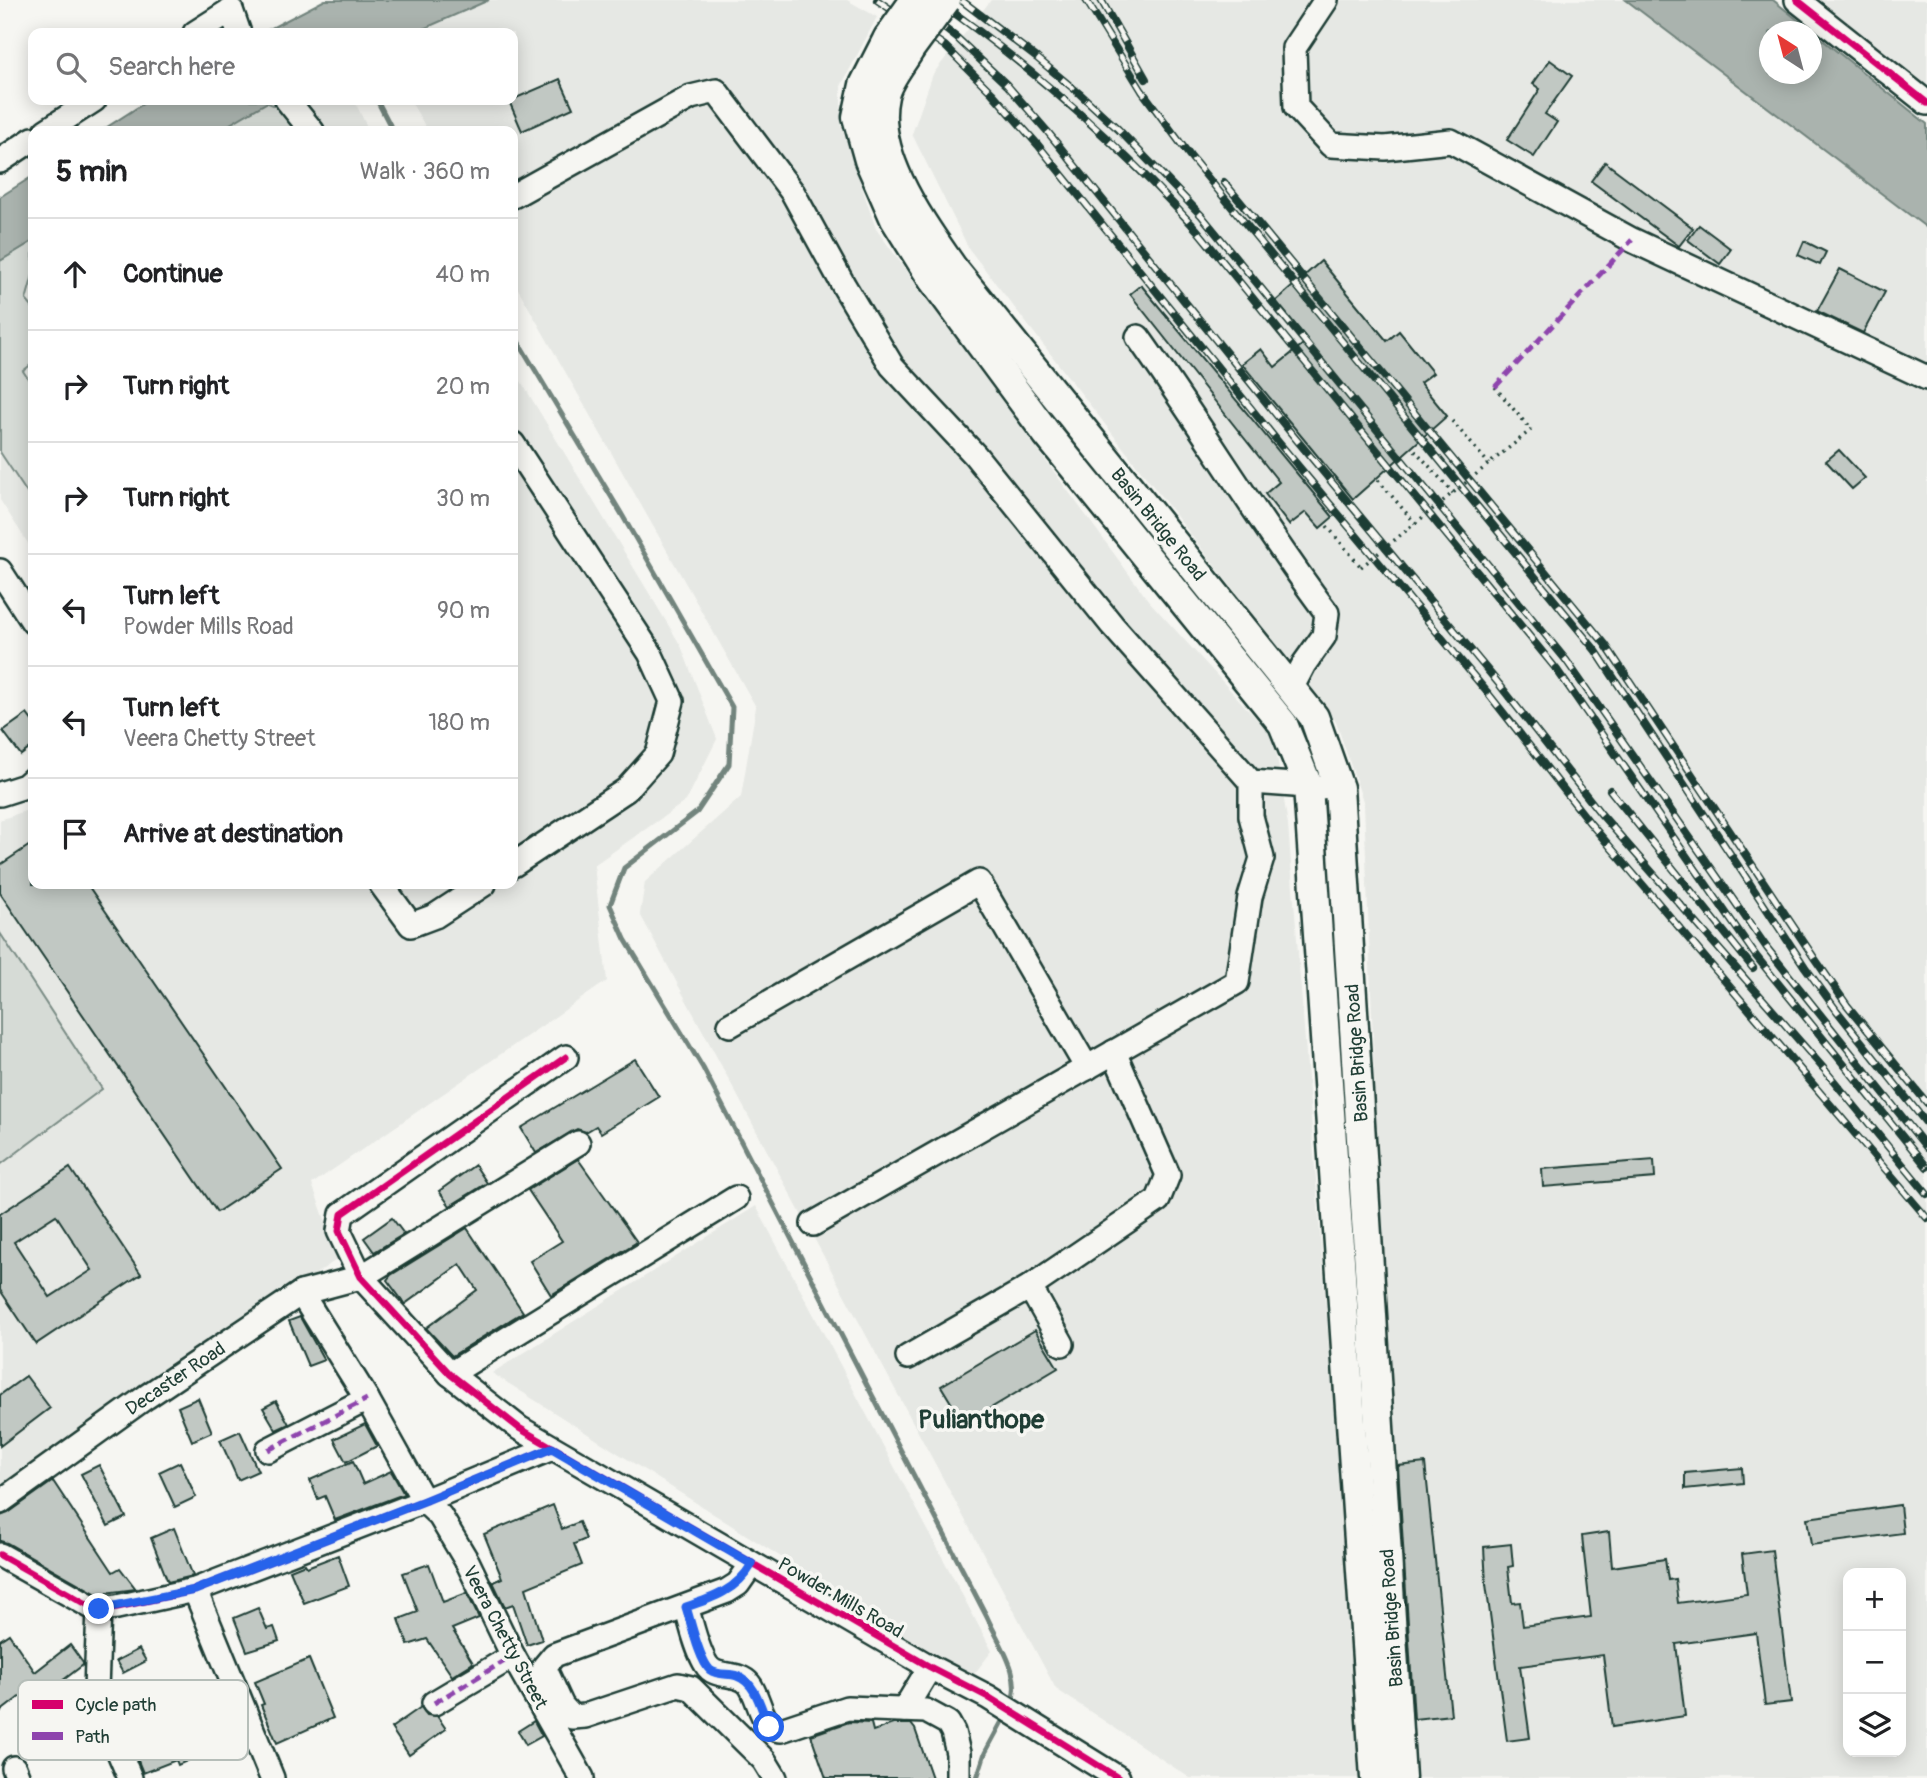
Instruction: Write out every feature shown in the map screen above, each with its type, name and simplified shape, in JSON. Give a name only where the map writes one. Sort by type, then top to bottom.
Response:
[{"type":"main road","points":[[899,44],[915,0]]},
{"type":"main road","points":[[899,44],[946,0]]},
{"type":"main road","name":"Basin Bridge Road","points":[[899,44],[884,94],[881,125],[890,157],[910,205],[952,267],[1314,717],[1339,788],[1401,1778]]},
{"type":"main road","name":"Basin Bridge Road","points":[[899,44],[864,85],[857,117],[869,160],[895,219],[933,280],[1047,434],[1283,724],[1308,786],[1375,1778]]},
{"type":"street","points":[[1326,0],[1294,48],[1296,107],[1331,145],[1385,148],[1451,141],[1632,240],[1927,378]]},
{"type":"street","points":[[1797,0],[1927,103]]},
{"type":"street","points":[[203,28],[231,10],[237,28]]},
{"type":"street","points":[[518,193],[691,97],[716,91],[793,193],[892,366],[975,455],[1112,625],[1251,782],[1251,816],[1262,858],[1250,897],[1237,982],[813,1224]]},
{"type":"street","points":[[54,126],[85,105]]},
{"type":"street","points":[[291,105],[308,126]]},
{"type":"street","points":[[0,161],[28,142]]},
{"type":"street","points":[[1138,337],[1292,567],[1327,613],[1324,636],[1304,664],[1291,689]]},
{"type":"street","points":[[518,452],[650,653],[672,701],[658,754],[626,790],[518,862]]},
{"type":"street","points":[[0,571],[8,599],[28,617]]},
{"type":"street","points":[[1251,782],[1339,788]]},
{"type":"street","points":[[0,794],[28,783]]},
{"type":"street","points":[[730,1025],[979,882],[1087,1068]]},
{"type":"street","points":[[385,889],[411,925],[435,916],[476,889]]},
{"type":"street","points":[[908,1357],[1030,1286],[1158,1200],[1168,1175],[1114,1052]]},
{"type":"street","name":"Powder Mills Road","points":[[566,1057],[342,1213],[339,1231],[361,1277],[450,1374],[519,1428],[930,1667],[988,1697],[1118,1778]]},
{"type":"street","name":"Decaster Road","points":[[0,1502],[146,1397],[301,1293],[361,1277],[578,1143]]},
{"type":"street","points":[[450,1374],[736,1198]]},
{"type":"street","points":[[1030,1286],[1062,1344]]},
{"type":"street","name":"Veera Chetty Street","points":[[301,1293],[367,1399],[424,1501],[440,1516],[468,1563],[513,1656],[582,1778]]},
{"type":"street","points":[[268,1450],[367,1399]]},
{"type":"street","points":[[0,1555],[99,1609],[195,1590],[552,1448]]},
{"type":"street","points":[[752,1564],[738,1584],[708,1599],[550,1658],[546,1662],[545,1671],[569,1716],[578,1718],[684,1685],[698,1693],[764,1760],[775,1778]]},
{"type":"street","points":[[195,1590],[232,1680]]},
{"type":"street","points":[[686,1607],[705,1663],[712,1672],[746,1680],[756,1694],[769,1727],[781,1730],[847,1708],[926,1711],[948,1723],[956,1741],[958,1778]]},
{"type":"street","points":[[96,1680],[99,1609]]},
{"type":"street","points":[[434,1703],[513,1656]]},
{"type":"street","points":[[904,1710],[930,1667]]},
{"type":"street","points":[[248,1719],[272,1778]]},
{"type":"street","points":[[122,1760],[130,1778]]},
{"type":"path","points":[[1327,526],[1361,567],[1531,430],[1495,387]]},
{"type":"path","points":[[1452,421],[1489,464]]},
{"type":"path","points":[[1415,450],[1453,493]]},
{"type":"path","points":[[1378,480],[1415,523]]},
{"type":"shaded area","points":[[325,0],[489,0],[425,28],[272,28]]},
{"type":"shaded area","points":[[489,0],[847,0],[877,17],[841,86],[841,125],[876,229],[1148,600],[1274,738],[1288,825],[1363,1778],[1190,1778],[1056,1689],[640,914],[645,882],[741,797],[756,707],[518,289],[518,126],[425,126],[413,105],[518,105],[518,28],[425,28]]},
{"type":"shaded area","points":[[991,0],[1626,0],[1927,228],[1927,1778],[1410,1778],[1382,1283],[1364,804],[1336,722],[969,249],[912,134],[933,74]]},
{"type":"shaded area","points":[[1626,0],[1773,0],[1799,21],[1759,21],[1759,84],[1822,84],[1822,39],[1927,124],[1927,228]]},
{"type":"shaded area","points":[[1820,0],[1927,0],[1927,92]]},
{"type":"shaded area","points":[[141,105],[262,105],[227,126],[109,126]]},
{"type":"shaded area","points":[[256,105],[273,105],[281,108],[293,126],[221,126]]},
{"type":"shaded area","points":[[262,105],[356,105],[367,126],[227,126]]},
{"type":"shaded area","points":[[28,179],[28,244],[0,261],[0,197]]},
{"type":"shaded area","points":[[28,244],[28,543],[0,500],[0,261]]},
{"type":"shaded area","points":[[28,244],[28,367],[23,371],[28,378],[28,494],[0,452],[0,261]]},
{"type":"shaded area","points":[[518,376],[681,646],[717,739],[686,801],[594,865],[607,981],[312,1184],[339,1258],[0,1492],[0,820],[28,810],[28,889],[518,889]]},
{"type":"shaded area","points":[[0,933],[102,1089],[0,1165]]},
{"type":"shaded area","points":[[756,1206],[992,1651],[971,1678],[492,1373]]},
{"type":"building","points":[[1550,60],[1572,76],[1545,114],[1557,122],[1534,157],[1507,140],[1540,89],[1533,84]]},
{"type":"building","points":[[560,79],[573,108],[522,131],[511,105],[518,105],[518,97]]},
{"type":"building","points":[[1605,162],[1693,228],[1679,246],[1591,181]]},
{"type":"building","points":[[1699,225],[1731,249],[1720,264],[1688,240]]},
{"type":"building","points":[[1804,241],[1826,252],[1820,265],[1798,255]]},
{"type":"building","points":[[1321,261],[1387,341],[1399,331],[1433,373],[1420,383],[1447,416],[1353,499],[1242,364],[1261,349],[1275,367],[1308,340],[1276,301]]},
{"type":"building","points":[[1840,269],[1885,292],[1863,333],[1817,311]]},
{"type":"building","points":[[1141,285],[1333,517],[1320,528],[1306,512],[1289,525],[1265,494],[1279,482],[1130,294]]},
{"type":"building","points":[[1839,450],[1865,478],[1852,489],[1826,461]]},
{"type":"building","points":[[27,714],[28,750],[21,755],[3,731]]},
{"type":"building","points":[[28,846],[28,889],[90,889],[282,1169],[217,1212],[0,893],[0,865]]},
{"type":"building","points":[[635,1059],[659,1097],[601,1133],[596,1126],[586,1132],[577,1129],[536,1153],[521,1128]]},
{"type":"building","points":[[578,1159],[637,1242],[551,1295],[530,1261],[562,1241],[528,1190]]},
{"type":"building","points":[[1654,1160],[1655,1178],[1543,1187],[1542,1169]]},
{"type":"building","points":[[475,1165],[487,1183],[450,1206],[439,1191]]},
{"type":"building","points":[[70,1168],[141,1274],[36,1344],[0,1290],[0,1214]],"holes":[[[56,1215],[92,1270],[50,1297],[14,1242]]]},
{"type":"building","points":[[392,1218],[404,1234],[374,1252],[364,1238]]},
{"type":"building","points":[[467,1228],[523,1312],[452,1356],[426,1328],[477,1290],[460,1264],[405,1304],[387,1280]]},
{"type":"building","points":[[300,1317],[324,1360],[308,1366],[289,1321]]},
{"type":"building","points":[[1035,1330],[1058,1368],[964,1424],[941,1386]]},
{"type":"building","points":[[26,1376],[50,1408],[0,1446],[0,1395]]},
{"type":"building","points":[[198,1398],[212,1432],[192,1441],[178,1407]]},
{"type":"building","points":[[276,1401],[289,1424],[276,1430],[263,1408]]},
{"type":"building","points":[[365,1424],[377,1446],[346,1462],[334,1439]]},
{"type":"building","points":[[240,1431],[258,1471],[238,1480],[220,1440]]},
{"type":"building","points":[[353,1461],[363,1484],[391,1471],[404,1494],[335,1520],[325,1496],[318,1499],[310,1480]]},
{"type":"building","points":[[180,1462],[196,1497],[175,1507],[159,1472]]},
{"type":"building","points":[[1425,1463],[1451,1715],[1414,1719],[1398,1466]]},
{"type":"building","points":[[99,1465],[126,1517],[108,1526],[81,1474]]},
{"type":"building","points":[[1742,1468],[1743,1483],[1685,1489],[1685,1473]]},
{"type":"building","points":[[53,1481],[113,1572],[120,1568],[136,1589],[97,1594],[0,1541],[0,1516]]},
{"type":"building","points":[[553,1505],[562,1529],[579,1522],[586,1539],[574,1544],[582,1565],[526,1588],[542,1640],[527,1645],[513,1604],[505,1607],[493,1582],[502,1578],[484,1534]]},
{"type":"building","points":[[1900,1505],[1903,1533],[1811,1545],[1807,1518]]},
{"type":"building","points":[[174,1528],[193,1576],[168,1582],[151,1538]]},
{"type":"building","points":[[1609,1532],[1612,1567],[1665,1559],[1668,1580],[1675,1579],[1678,1603],[1747,1594],[1742,1554],[1772,1550],[1791,1702],[1765,1705],[1756,1633],[1676,1644],[1685,1716],[1612,1727],[1603,1655],[1520,1666],[1530,1738],[1507,1741],[1486,1584],[1484,1547],[1511,1544],[1513,1566],[1508,1567],[1512,1603],[1520,1602],[1523,1626],[1591,1617],[1582,1536]]},
{"type":"building","points":[[338,1555],[349,1586],[304,1603],[290,1570],[305,1564],[307,1567]]},
{"type":"building","points":[[429,1564],[443,1602],[467,1593],[479,1618],[452,1629],[473,1663],[452,1676],[427,1639],[408,1645],[399,1619],[418,1612],[403,1573]]},
{"type":"building","points":[[258,1608],[267,1629],[274,1627],[279,1641],[247,1651],[234,1618]]},
{"type":"building","points":[[9,1634],[35,1672],[70,1645],[83,1665],[63,1680],[18,1680],[18,1698],[0,1712],[0,1640]]},
{"type":"building","points":[[139,1649],[146,1661],[123,1673],[116,1661]]},
{"type":"building","points":[[309,1659],[333,1718],[277,1743],[261,1705],[264,1704],[255,1682]]},
{"type":"building","points":[[421,1707],[427,1715],[437,1716],[446,1729],[409,1755],[391,1728]]},
{"type":"building","points":[[534,1721],[542,1736],[526,1745],[518,1731]]},
{"type":"building","points":[[849,1722],[871,1723],[873,1731],[893,1724],[911,1724],[932,1778],[826,1778],[811,1735]]},
{"type":"building","points":[[138,1760],[176,1760],[143,1773]]},
{"type":"building","points":[[176,1760],[189,1760],[178,1765]]},
{"type":"waterway","points":[[380,105],[390,126]]},
{"type":"waterway","points":[[518,341],[621,513],[732,707],[729,764],[697,812],[624,868],[610,905],[625,939],[703,1068],[1003,1649],[1014,1683],[1010,1705]]},
{"type":"waterway","points":[[977,1778],[985,1753],[1006,1714]]},
{"type":"railway","points":[[877,0],[945,46],[1038,145],[1279,443],[1487,692],[1590,823],[1927,1218]]},
{"type":"railway","points":[[908,0],[957,38],[1007,85],[1047,131],[1291,433],[1499,684],[1601,814],[1824,1069],[1927,1194]]},
{"type":"railway","points":[[936,0],[1040,79],[1105,136],[1197,230],[1557,670],[1756,956],[1927,1167]]},
{"type":"railway","points":[[961,0],[1080,94],[1118,129],[1201,215],[1566,660],[1767,948],[1927,1148]]},
{"type":"railway","points":[[1086,0],[1142,91],[1190,156],[1596,651],[1805,967],[1927,1124]]},
{"type":"railway","points":[[1101,0],[1146,79]]},
{"type":"railway","points":[[1224,182],[1605,644],[1847,1005],[1927,1103]]},
{"type":"railway","points":[[1610,790],[1753,968]]},
{"type":"marked path","points":[[1495,387],[1632,240]]},
{"type":"marked path","points":[[268,1450],[367,1399]]},
{"type":"marked path","points":[[434,1703],[513,1656]]},
{"type":"cycle path","points":[[1797,0],[1927,103]]},
{"type":"cycle path","points":[[566,1057],[342,1214],[339,1231],[361,1277],[450,1374],[519,1428],[930,1667],[988,1697],[1118,1778]]},
{"type":"cycle path","points":[[0,1555],[92,1607],[117,1607],[195,1590],[552,1448]]},
{"type":"district","name":"Pulianthope","points":[[981,1419]]},
{"type":"route","points":[[99,1609],[195,1590],[552,1448],[752,1564],[738,1584],[686,1607],[705,1663],[712,1672],[746,1680],[756,1694],[769,1727]]}]
